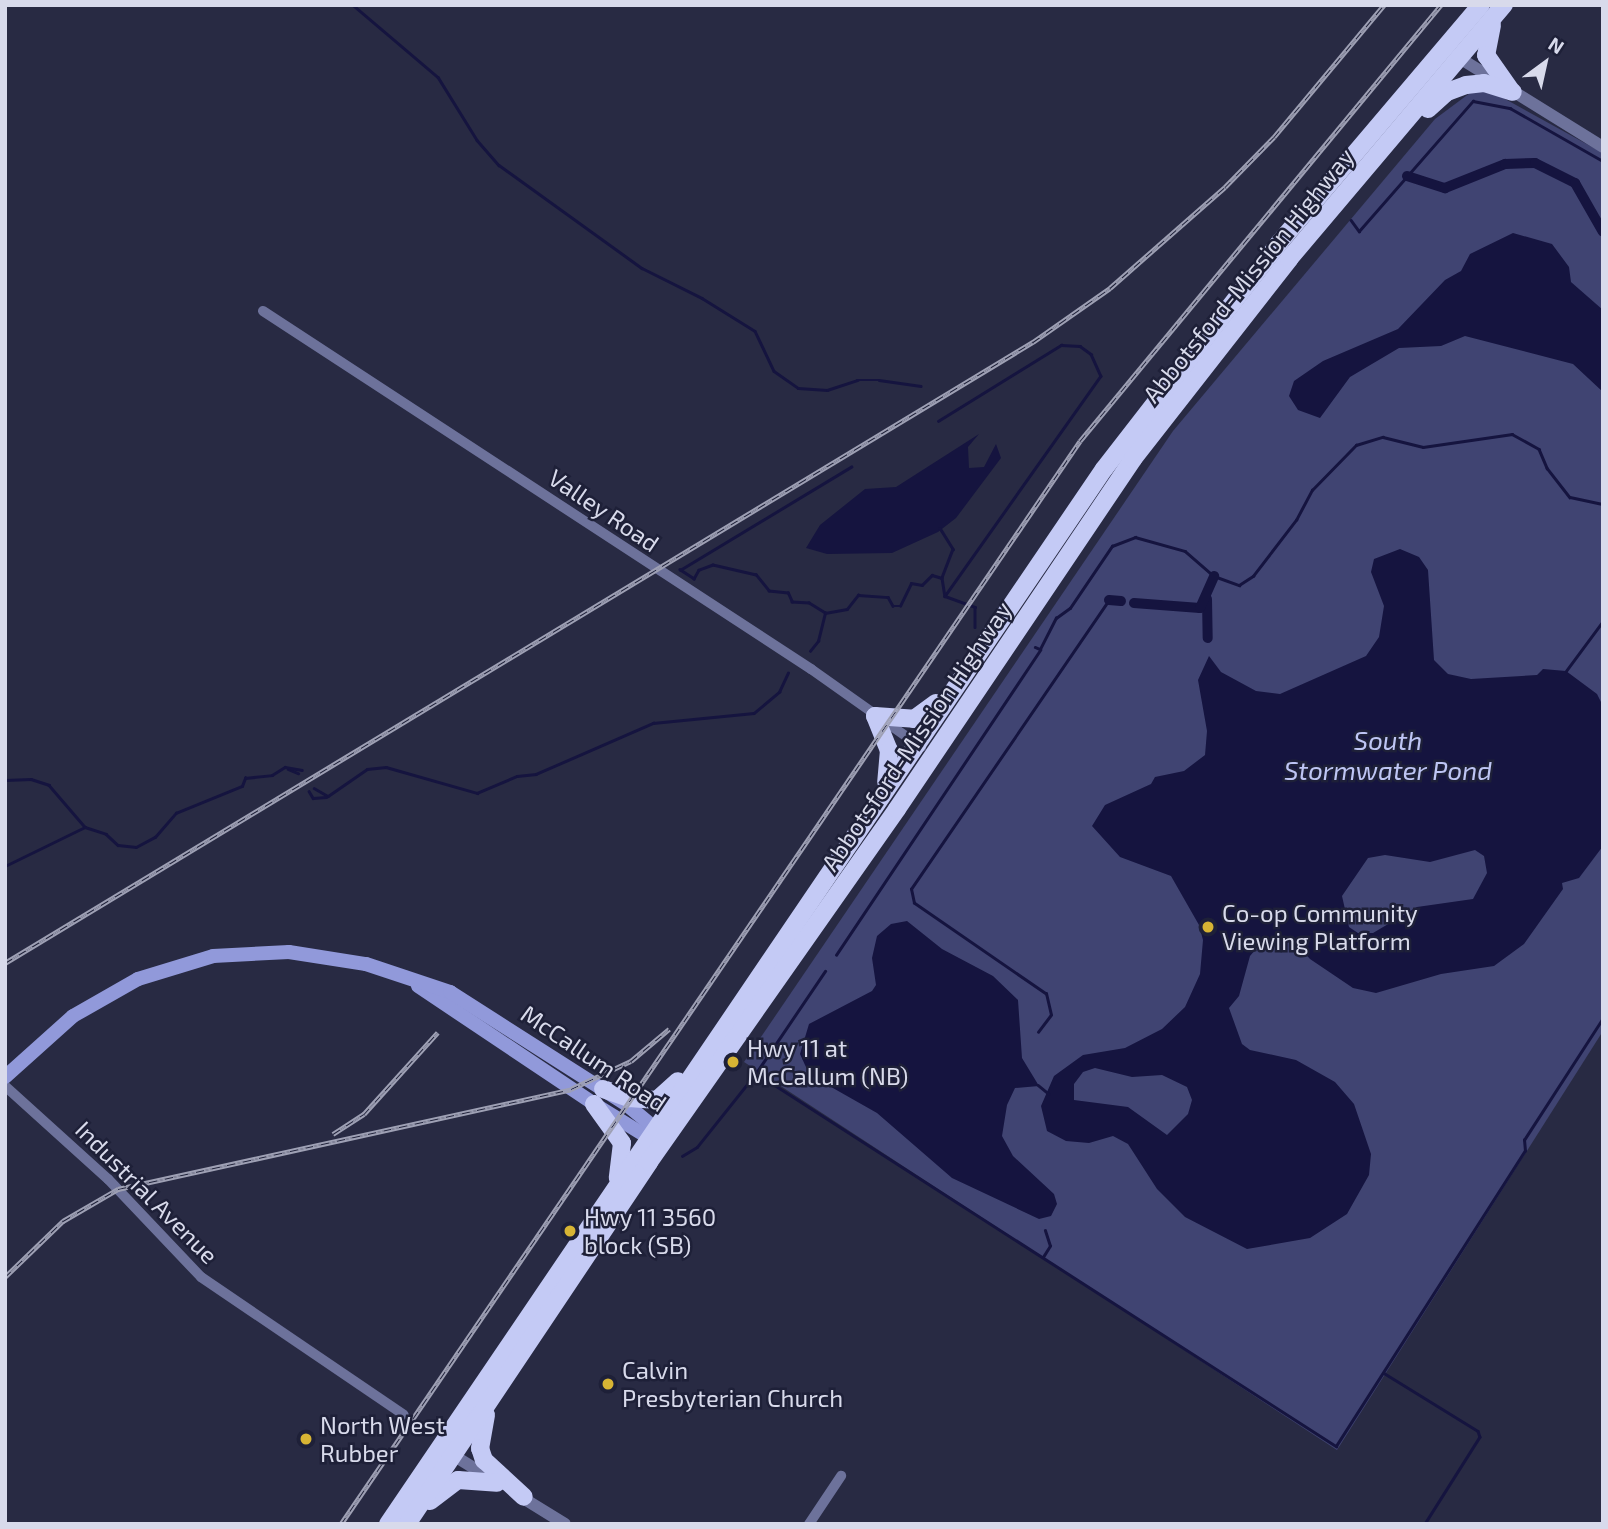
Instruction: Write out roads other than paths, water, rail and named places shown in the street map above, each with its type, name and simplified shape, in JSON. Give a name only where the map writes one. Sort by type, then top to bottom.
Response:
[{"type":"highway","name":"Abbotsford-Mission Highway","points":[[408,1513],[452,1431],[612,1193],[657,1134],[783,954],[876,805],[918,746],[996,625],[1192,352],[1451,53],[1495,7]]},
{"type":"highway","points":[[1495,7],[1486,55],[1513,92]]},
{"type":"highway","name":"Abbotsford-Mission Highway","points":[[783,954],[897,809],[1133,459],[1451,53]]},
{"type":"highway","points":[[1289,259],[1339,210],[1438,97],[1475,83],[1513,92]]},
{"type":"highway","points":[[612,1193],[621,1170],[622,1143],[598,1097],[664,1097],[783,954],[906,778],[918,746],[932,739],[1127,454],[1212,355]]},
{"type":"highway","points":[[876,805],[890,758],[875,716],[908,719],[926,713],[996,625]]},
{"type":"highway","name":"Abbotsford-Mission Highway","points":[[388,1524],[408,1513],[453,1455],[488,1404],[657,1134]]},
{"type":"highway","points":[[488,1404],[480,1440],[484,1460],[524,1497]]},
{"type":"highway","points":[[452,1431],[453,1455]]},
{"type":"highway","points":[[379,1524],[408,1513],[458,1480],[497,1483]]},
{"type":"main road","name":"McCallum Road","points":[[5,1077],[73,1016],[138,979],[176,965],[224,955],[289,952],[366,964],[408,979],[657,1134]]},
{"type":"street","points":[[1451,53],[1603,147]]},
{"type":"street","name":"Valley Road","points":[[262,311],[918,746]]},
{"type":"street","name":"Industrial Avenue","points":[[5,1086],[108,1179],[201,1277],[404,1415]]},
{"type":"street","points":[[453,1455],[565,1524]]},
{"type":"street","points":[[809,1524],[841,1476]]},
{"type":"water","points":[[1513,233],[1552,244],[1569,267],[1571,282],[1603,310],[1603,392],[1573,364],[1465,336],[1441,346],[1399,348],[1350,377],[1320,418],[1298,410],[1289,396],[1294,381],[1323,361],[1398,329],[1445,280],[1461,271],[1470,254]]},
{"type":"water","points":[[979,434],[968,447],[969,468],[984,467],[996,444],[1001,458],[956,518],[938,532],[892,553],[827,554],[806,548],[820,525],[865,489],[896,487]]},
{"type":"water","name":"South Stormwater Pond","points":[[1400,549],[1419,557],[1428,570],[1434,660],[1448,674],[1471,679],[1537,675],[1543,669],[1566,671],[1597,694],[1603,706],[1603,846],[1579,878],[1562,883],[1563,889],[1524,944],[1494,966],[1441,974],[1376,993],[1353,988],[1310,959],[1289,936],[1261,943],[1250,956],[1239,996],[1229,1008],[1242,1044],[1250,1050],[1296,1060],[1335,1082],[1354,1104],[1371,1154],[1369,1175],[1347,1214],[1310,1238],[1247,1249],[1185,1217],[1157,1189],[1128,1144],[1113,1136],[1089,1143],[1066,1141],[1047,1131],[1041,1106],[1054,1076],[1083,1055],[1125,1048],[1162,1029],[1185,1007],[1200,974],[1203,940],[1199,925],[1171,876],[1120,857],[1092,826],[1105,805],[1151,784],[1155,777],[1184,771],[1205,755],[1207,731],[1198,680],[1209,656],[1221,672],[1256,691],[1280,694],[1366,656],[1379,637],[1384,606],[1371,572],[1374,559]],"holes":[[[1475,850],[1484,856],[1487,873],[1473,899],[1417,907],[1373,933],[1358,933],[1349,927],[1342,896],[1368,858],[1385,855],[1430,862]],[[1095,1068],[1132,1077],[1162,1075],[1187,1087],[1192,1100],[1188,1114],[1167,1135],[1128,1107],[1074,1100],[1074,1084],[1083,1072]]]},
{"type":"water","points":[[907,921],[942,949],[993,976],[1018,1000],[1022,1058],[1039,1086],[1015,1088],[1007,1105],[1002,1136],[1013,1156],[1054,1194],[1057,1204],[1051,1216],[1039,1219],[952,1178],[877,1113],[810,1075],[805,1065],[800,1054],[809,1024],[872,991],[876,985],[872,958],[877,936],[891,924]]},
{"type":"waterway","points":[[353,5],[438,77],[477,140],[499,165],[642,268],[702,298],[755,331],[774,371],[798,388],[827,390],[857,380],[921,386]]},
{"type":"waterway","points":[[1351,220],[1359,231],[1473,101],[1510,108],[1603,161]]},
{"type":"waterway","points":[[1407,176],[1445,188],[1505,164],[1535,163],[1575,183],[1603,232]]},
{"type":"waterway","points":[[938,421],[1061,345],[1080,346],[1091,354],[1101,376],[945,596]]},
{"type":"waterway","points":[[1035,647],[1040,649],[1056,618],[1070,608],[1112,546],[1135,537],[1185,551],[1214,576],[1239,585],[1253,576],[1296,520],[1312,490],[1356,445],[1383,437],[1423,447],[1512,434],[1539,449],[1547,468],[1570,497],[1603,504]]},
{"type":"waterway","points":[[825,613],[809,603],[792,602],[788,593],[769,591],[756,575],[713,565],[699,570],[694,579],[680,570],[851,467]]},
{"type":"waterway","points":[[940,528],[953,549],[942,578]]},
{"type":"waterway","points":[[810,651],[818,641],[825,613],[847,609],[858,595],[888,597],[893,606],[900,606],[911,583],[922,585],[932,575],[942,578],[945,596],[975,607],[975,627]]},
{"type":"waterway","points":[[1134,603],[1200,608],[1214,576]]},
{"type":"waterway","points":[[1207,599],[1208,638]]},
{"type":"waterway","points":[[1038,1032],[1051,1015],[1046,994],[914,903],[911,889],[1109,600]]},
{"type":"waterway","points":[[1109,600],[1121,601]]},
{"type":"waterway","points":[[1566,671],[1603,621]]},
{"type":"waterway","points":[[836,955],[1040,650]]},
{"type":"waterway","points":[[314,788],[328,796],[367,769],[386,767],[477,793],[517,776],[536,774],[653,723],[754,713],[779,692],[788,673]]},
{"type":"waterway","points":[[5,866],[85,827],[106,834],[118,845],[136,847],[155,837],[176,813],[242,786],[245,778],[272,775],[285,767],[302,770]]},
{"type":"waterway","points":[[288,769],[298,773]]},
{"type":"waterway","points":[[5,780],[31,779],[49,785],[85,827]]},
{"type":"waterway","points":[[309,791],[313,798],[326,797]]},
{"type":"waterway","points":[[682,1156],[697,1147],[756,1073],[825,971]]},
{"type":"waterway","points":[[756,1073],[1336,1446],[1525,1151],[1524,1140],[1603,1018]]},
{"type":"waterway","points":[[1038,1085],[1049,1094]]},
{"type":"waterway","points":[[1043,1257],[1050,1246],[1045,1231]]},
{"type":"waterway","points":[[1384,1373],[1478,1431],[1480,1437],[1425,1524]]},
{"type":"railway","points":[[5,963],[1033,342],[1110,288],[1225,187],[1274,137],[1384,5]]},
{"type":"railway","points":[[341,1524],[1080,441],[1441,5]]},
{"type":"railway","points":[[5,1277],[63,1221],[118,1189],[571,1089],[631,1061],[669,1029]]},
{"type":"railway","points":[[333,1134],[364,1114],[438,1032]]},
{"type":"place","name":"Co-op Community Viewing Platform","points":[[1208,927]]},
{"type":"place","name":"Hwy 11 at McCallum (NB)","points":[[733,1062]]},
{"type":"place","name":"Hwy 11 3560 block (SB)","points":[[570,1231]]},
{"type":"place","name":"Calvin Presbyterian Church","points":[[608,1384]]},
{"type":"place","name":"North West Rubber","points":[[306,1439]]}]
